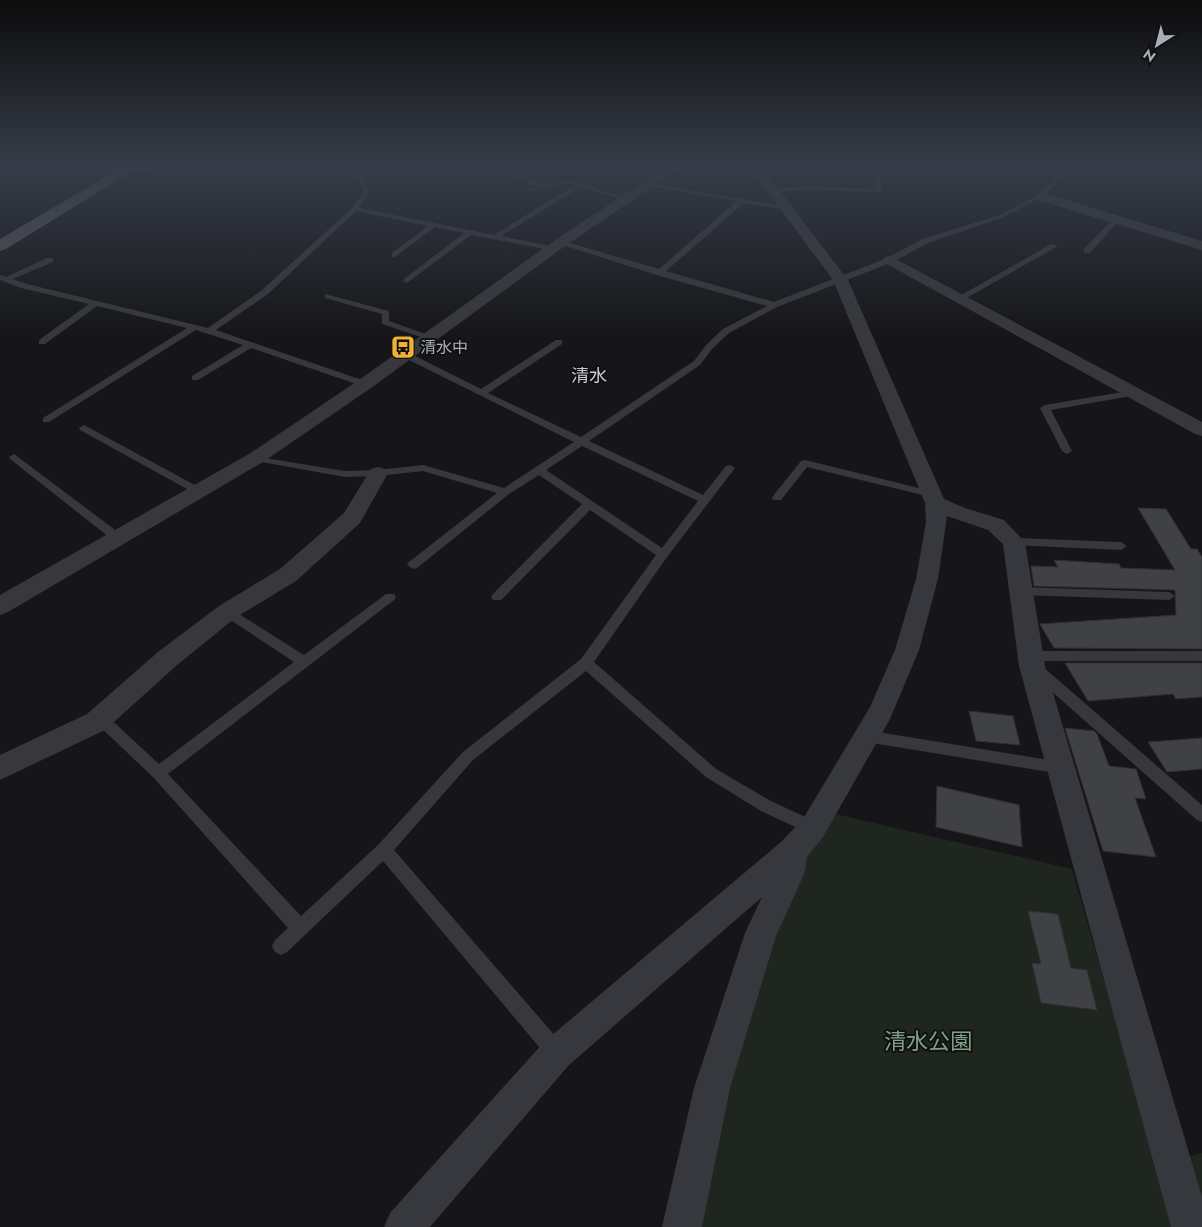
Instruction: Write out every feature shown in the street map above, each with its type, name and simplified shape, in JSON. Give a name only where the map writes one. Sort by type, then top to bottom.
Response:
[{"type":"main road","points":[[0,246],[38,223]]},
{"type":"street","points":[[0,606],[256,458],[365,384],[590,223]]},
{"type":"street","points":[[682,1227],[712,1088],[761,933],[803,840],[881,711],[907,650],[927,580],[937,522],[933,499],[840,280],[798,223]]},
{"type":"street","points":[[1130,223],[1202,246]]},
{"type":"street","points":[[890,260],[1202,430]]},
{"type":"street","points":[[0,768],[20,757],[75,733],[100,718],[167,659],[227,612],[288,575],[352,518],[378,474]]},
{"type":"street","points":[[933,499],[958,513],[996,525],[1014,542],[1032,661],[1191,1227]]},
{"type":"street","points":[[404,1227],[557,1053],[803,840]]},
{"type":"lane","points":[[209,331],[265,292],[340,223]]},
{"type":"lane","points":[[426,223],[495,237],[557,246],[774,305]]},
{"type":"lane","points":[[495,237],[517,223]]},
{"type":"lane","points":[[660,273],[717,223]]},
{"type":"lane","points":[[413,565],[505,492],[667,385],[697,363],[709,347],[726,331],[774,305],[890,260],[925,241],[980,223]]},
{"type":"lane","points":[[1087,251],[1112,223]]},
{"type":"lane","points":[[395,255],[434,225]]},
{"type":"lane","points":[[407,281],[470,232]]},
{"type":"lane","points":[[960,298],[1054,246]]},
{"type":"lane","points":[[3,278],[50,260]]},
{"type":"lane","points":[[3,278],[24,286],[209,331],[365,384]]},
{"type":"lane","points":[[328,296],[386,313],[385,322],[430,337]]},
{"type":"lane","points":[[42,342],[96,303]]},
{"type":"lane","points":[[46,420],[194,328]]},
{"type":"lane","points":[[481,393],[559,342]]},
{"type":"lane","points":[[195,378],[250,345]]},
{"type":"lane","points":[[406,355],[704,500]]},
{"type":"lane","points":[[1067,451],[1045,408],[1134,393]]},
{"type":"lane","points":[[84,428],[200,492]]},
{"type":"lane","points":[[14,458],[118,538]]},
{"type":"lane","points":[[256,458],[345,474],[378,474],[423,468],[505,492]]},
{"type":"lane","points":[[777,498],[805,463],[933,499]]},
{"type":"lane","points":[[281,946],[384,850],[468,756],[586,663],[663,554],[730,468]]},
{"type":"lane","points":[[539,470],[663,554]]},
{"type":"lane","points":[[497,597],[590,504]]},
{"type":"lane","points":[[1014,542],[1121,546]]},
{"type":"lane","points":[[1020,591],[1169,596]]},
{"type":"lane","points":[[158,774],[390,597]]},
{"type":"lane","points":[[227,612],[304,662]]},
{"type":"lane","points":[[1032,661],[1202,656]]},
{"type":"lane","points":[[1032,661],[1202,815]]},
{"type":"lane","points":[[586,663],[711,773],[766,806],[803,840]]},
{"type":"lane","points":[[100,718],[158,774],[300,928]]},
{"type":"lane","points":[[866,736],[1061,768]]},
{"type":"lane","points":[[384,850],[557,1053]]},
{"type":"green space","name":"清水公園","points":[[831,813],[1072,869],[1157,1165],[1202,1153],[1202,1227],[694,1227],[739,1028],[812,845]]},
{"type":"building","points":[[1138,508],[1166,509],[1191,549],[1197,549],[1202,557],[1202,649],[1054,648],[1040,624],[1176,615],[1175,590],[1034,586],[1031,566],[1058,567],[1054,560],[1119,564],[1121,568],[1175,570]]},
{"type":"building","points":[[1065,663],[1202,663],[1202,697],[1176,699],[1173,694],[1088,701]]},
{"type":"building","points":[[969,711],[1013,716],[1020,745],[976,741]]},
{"type":"building","points":[[1065,728],[1094,731],[1097,734],[1109,766],[1136,769],[1146,799],[1135,798],[1156,857],[1103,851]]},
{"type":"building","points":[[1202,738],[1202,769],[1167,772],[1148,742]]},
{"type":"building","points":[[937,786],[1019,805],[1022,847],[936,827]]},
{"type":"building","points":[[1028,911],[1058,914],[1071,968],[1087,970],[1097,1010],[1041,1003],[1032,963],[1041,964]]},
{"type":"place","name":"清水中","points":[[403,347]]},
{"type":"district","name":"清水","points":[[589,376]]}]
